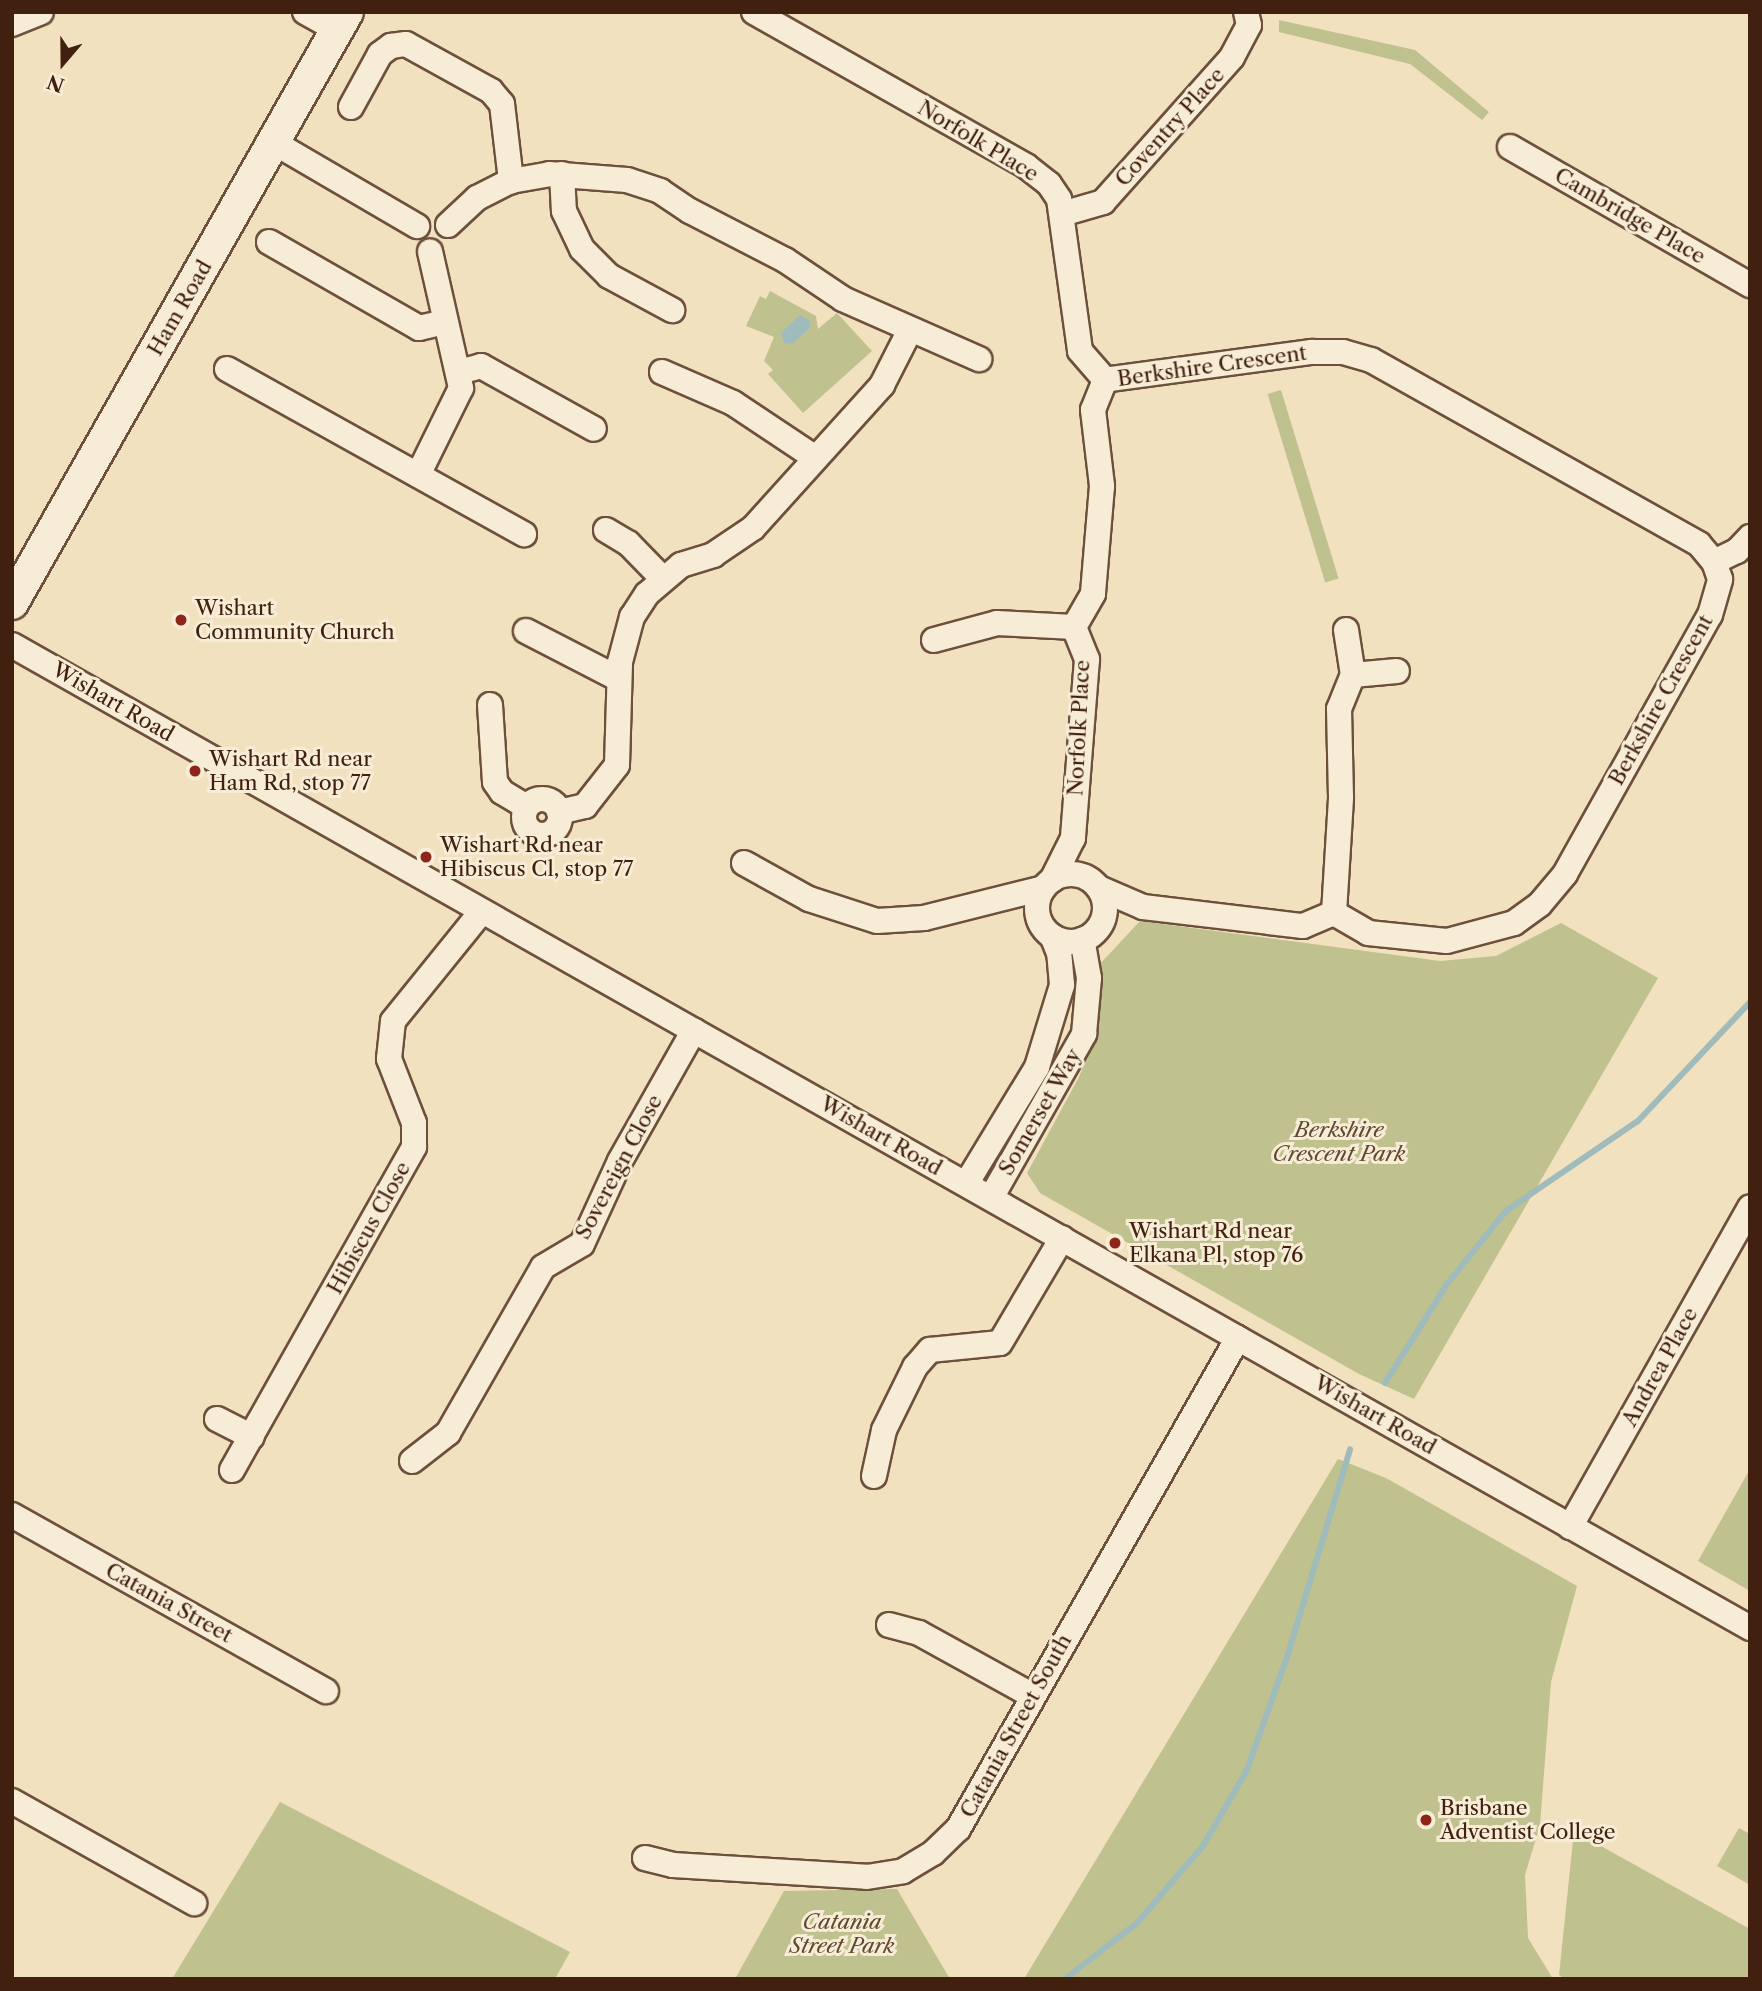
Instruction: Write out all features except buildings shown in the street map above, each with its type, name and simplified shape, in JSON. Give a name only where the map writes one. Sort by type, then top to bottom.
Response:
[{"type":"street","points":[[12,24],[41,12]]},
{"type":"street","points":[[305,12],[342,21]]},
{"type":"street","name":"Norfolk Place","points":[[754,12],[1026,166],[1049,184],[1062,214],[1080,351],[1105,380]]},
{"type":"street","name":"Coventry Place","points":[[1062,214],[1103,202],[1232,57],[1250,25],[1246,12]]},
{"type":"street","name":"Ham Road","points":[[12,603],[342,21]]},
{"type":"street","points":[[351,107],[380,54],[391,46],[406,44],[491,91],[502,104],[511,181]]},
{"type":"street","points":[[273,142],[417,226]]},
{"type":"street","name":"Cambridge Place","points":[[1510,147],[1750,285]]},
{"type":"street","points":[[562,174],[564,211],[582,249],[609,276],[672,310]]},
{"type":"street","points":[[448,225],[477,198],[511,181],[562,174],[627,180],[660,191],[690,211],[785,260],[843,299],[979,359]]},
{"type":"street","points":[[269,242],[419,328],[445,322]]},
{"type":"street","points":[[418,475],[460,398],[459,372],[430,251]]},
{"type":"street","points":[[490,705],[495,782],[502,792],[527,807],[525,824],[540,835],[556,828],[559,811],[585,806],[617,765],[617,678],[632,617],[662,578],[681,565],[737,542],[882,385],[909,330]]},
{"type":"street","name":"Berkshire Crescent","points":[[1105,380],[1311,352],[1343,352],[1362,357],[1699,544],[1714,562],[1720,579],[1710,615],[1565,874],[1540,904],[1514,923],[1447,941],[1368,933],[1334,913]]},
{"type":"street","points":[[459,372],[481,366],[594,429]]},
{"type":"street","points":[[227,369],[524,534]]},
{"type":"street","points":[[662,372],[733,402],[814,457]]},
{"type":"street","points":[[934,640],[997,623],[1074,627],[1093,594],[1102,486],[1093,410],[1105,380]]},
{"type":"street","points":[[606,530],[628,543],[662,578]]},
{"type":"street","points":[[1714,562],[1737,551],[1750,537]]},
{"type":"street","name":"Norfolk Place","points":[[1073,838],[1087,659],[1074,627]]},
{"type":"street","points":[[744,863],[809,899],[877,921],[923,918],[998,901],[1069,874],[1143,907],[1303,926],[1334,913],[1341,797],[1339,709],[1353,675],[1346,630]]},
{"type":"street","points":[[526,631],[617,678]]},
{"type":"street","name":"Wishart Road","points":[[12,645],[1750,1628]]},
{"type":"street","points":[[1353,675],[1397,671]]},
{"type":"street","points":[[1073,838],[1092,883],[1105,905],[1102,922]]},
{"type":"street","points":[[1046,928],[1037,909],[1073,838]]},
{"type":"street","points":[[998,901],[1046,928],[1082,940],[1102,922],[1143,907]]},
{"type":"street","name":"Hibiscus Close","points":[[232,1470],[414,1147],[414,1123],[389,1059],[393,1021],[482,911]]},
{"type":"street","name":"Somerset Way","points":[[966,1184],[1037,1066],[1062,985],[1059,953],[1046,928]]},
{"type":"street","name":"Somerset Way","points":[[991,1198],[1084,1034],[1089,978],[1082,940]]},
{"type":"street","name":"Sovereign Close","points":[[412,1461],[447,1433],[543,1267],[582,1244],[620,1161],[694,1030]]},
{"type":"street","name":"Andrea Place","points":[[1570,1527],[1750,1207]]},
{"type":"street","points":[[874,1476],[884,1430],[915,1367],[930,1350],[1000,1343],[1062,1237]]},
{"type":"street","name":"Catania Street South","points":[[645,1858],[673,1865],[867,1877],[903,1871],[933,1853],[958,1829],[1238,1338]]},
{"type":"street","points":[[217,1419],[252,1437]]},
{"type":"street","name":"Catania Street","points":[[12,1515],[326,1691]]},
{"type":"street","points":[[889,1625],[919,1633],[1033,1696]]},
{"type":"street","points":[[12,1801],[194,1903]]},
{"type":"green space","points":[[1279,20],[1415,50],[1489,112],[1482,120],[1410,64],[1279,32]]},
{"type":"green space","points":[[770,291],[816,316],[818,329],[837,313],[872,351],[803,413],[768,374],[773,370],[764,361],[774,337],[746,326],[760,296],[766,299]]},
{"type":"green space","points":[[1281,390],[1339,578],[1325,582],[1268,394]]},
{"type":"green space","name":"Berkshire Crescent Park","points":[[1140,921],[1440,961],[1496,956],[1561,923],[1658,978],[1414,1399],[1359,1374],[1040,1193],[1027,1173],[1079,1077],[1097,1032],[1099,965]]},
{"type":"green space","name":"Brisbane Adventist College","points":[[1338,1459],[1386,1478],[1577,1586],[1551,1682],[1540,1825],[1525,1875],[1528,1938],[1553,1979],[1024,1979]]},
{"type":"green space","points":[[1750,1469],[1750,1591],[1698,1561]]},
{"type":"green space","points":[[280,1802],[570,1952],[555,1979],[172,1979]]},
{"type":"green space","points":[[1739,1828],[1750,1834],[1750,1885],[1717,1866]]},
{"type":"green space","points":[[1574,1831],[1750,1929],[1750,1979],[1565,1979],[1559,1975]]},
{"type":"green space","name":"Catania Street Park","points":[[897,1889],[950,1979],[735,1979],[784,1891]]},
{"type":"water","points":[[800,315],[810,321],[809,329],[792,344],[784,343],[781,333]]},
{"type":"waterway","points":[[1385,1383],[1447,1284],[1506,1211],[1638,1121],[1750,1002]]},
{"type":"waterway","points":[[1065,1979],[1137,1923],[1203,1846],[1247,1770],[1287,1657],[1350,1449]]},
{"type":"place","name":"Wishart Community Church","points":[[181,620]]},
{"type":"place","name":"Wishart Rd near Ham Rd, stop 77","points":[[195,771]]},
{"type":"place","name":"Wishart Rd near Hibiscus Cl, stop 77","points":[[426,857]]},
{"type":"place","name":"Wishart Rd near Elkana Pl, stop 76","points":[[1115,1243]]},
{"type":"place","name":"Brisbane Adventist College","points":[[1426,1820]]}]
